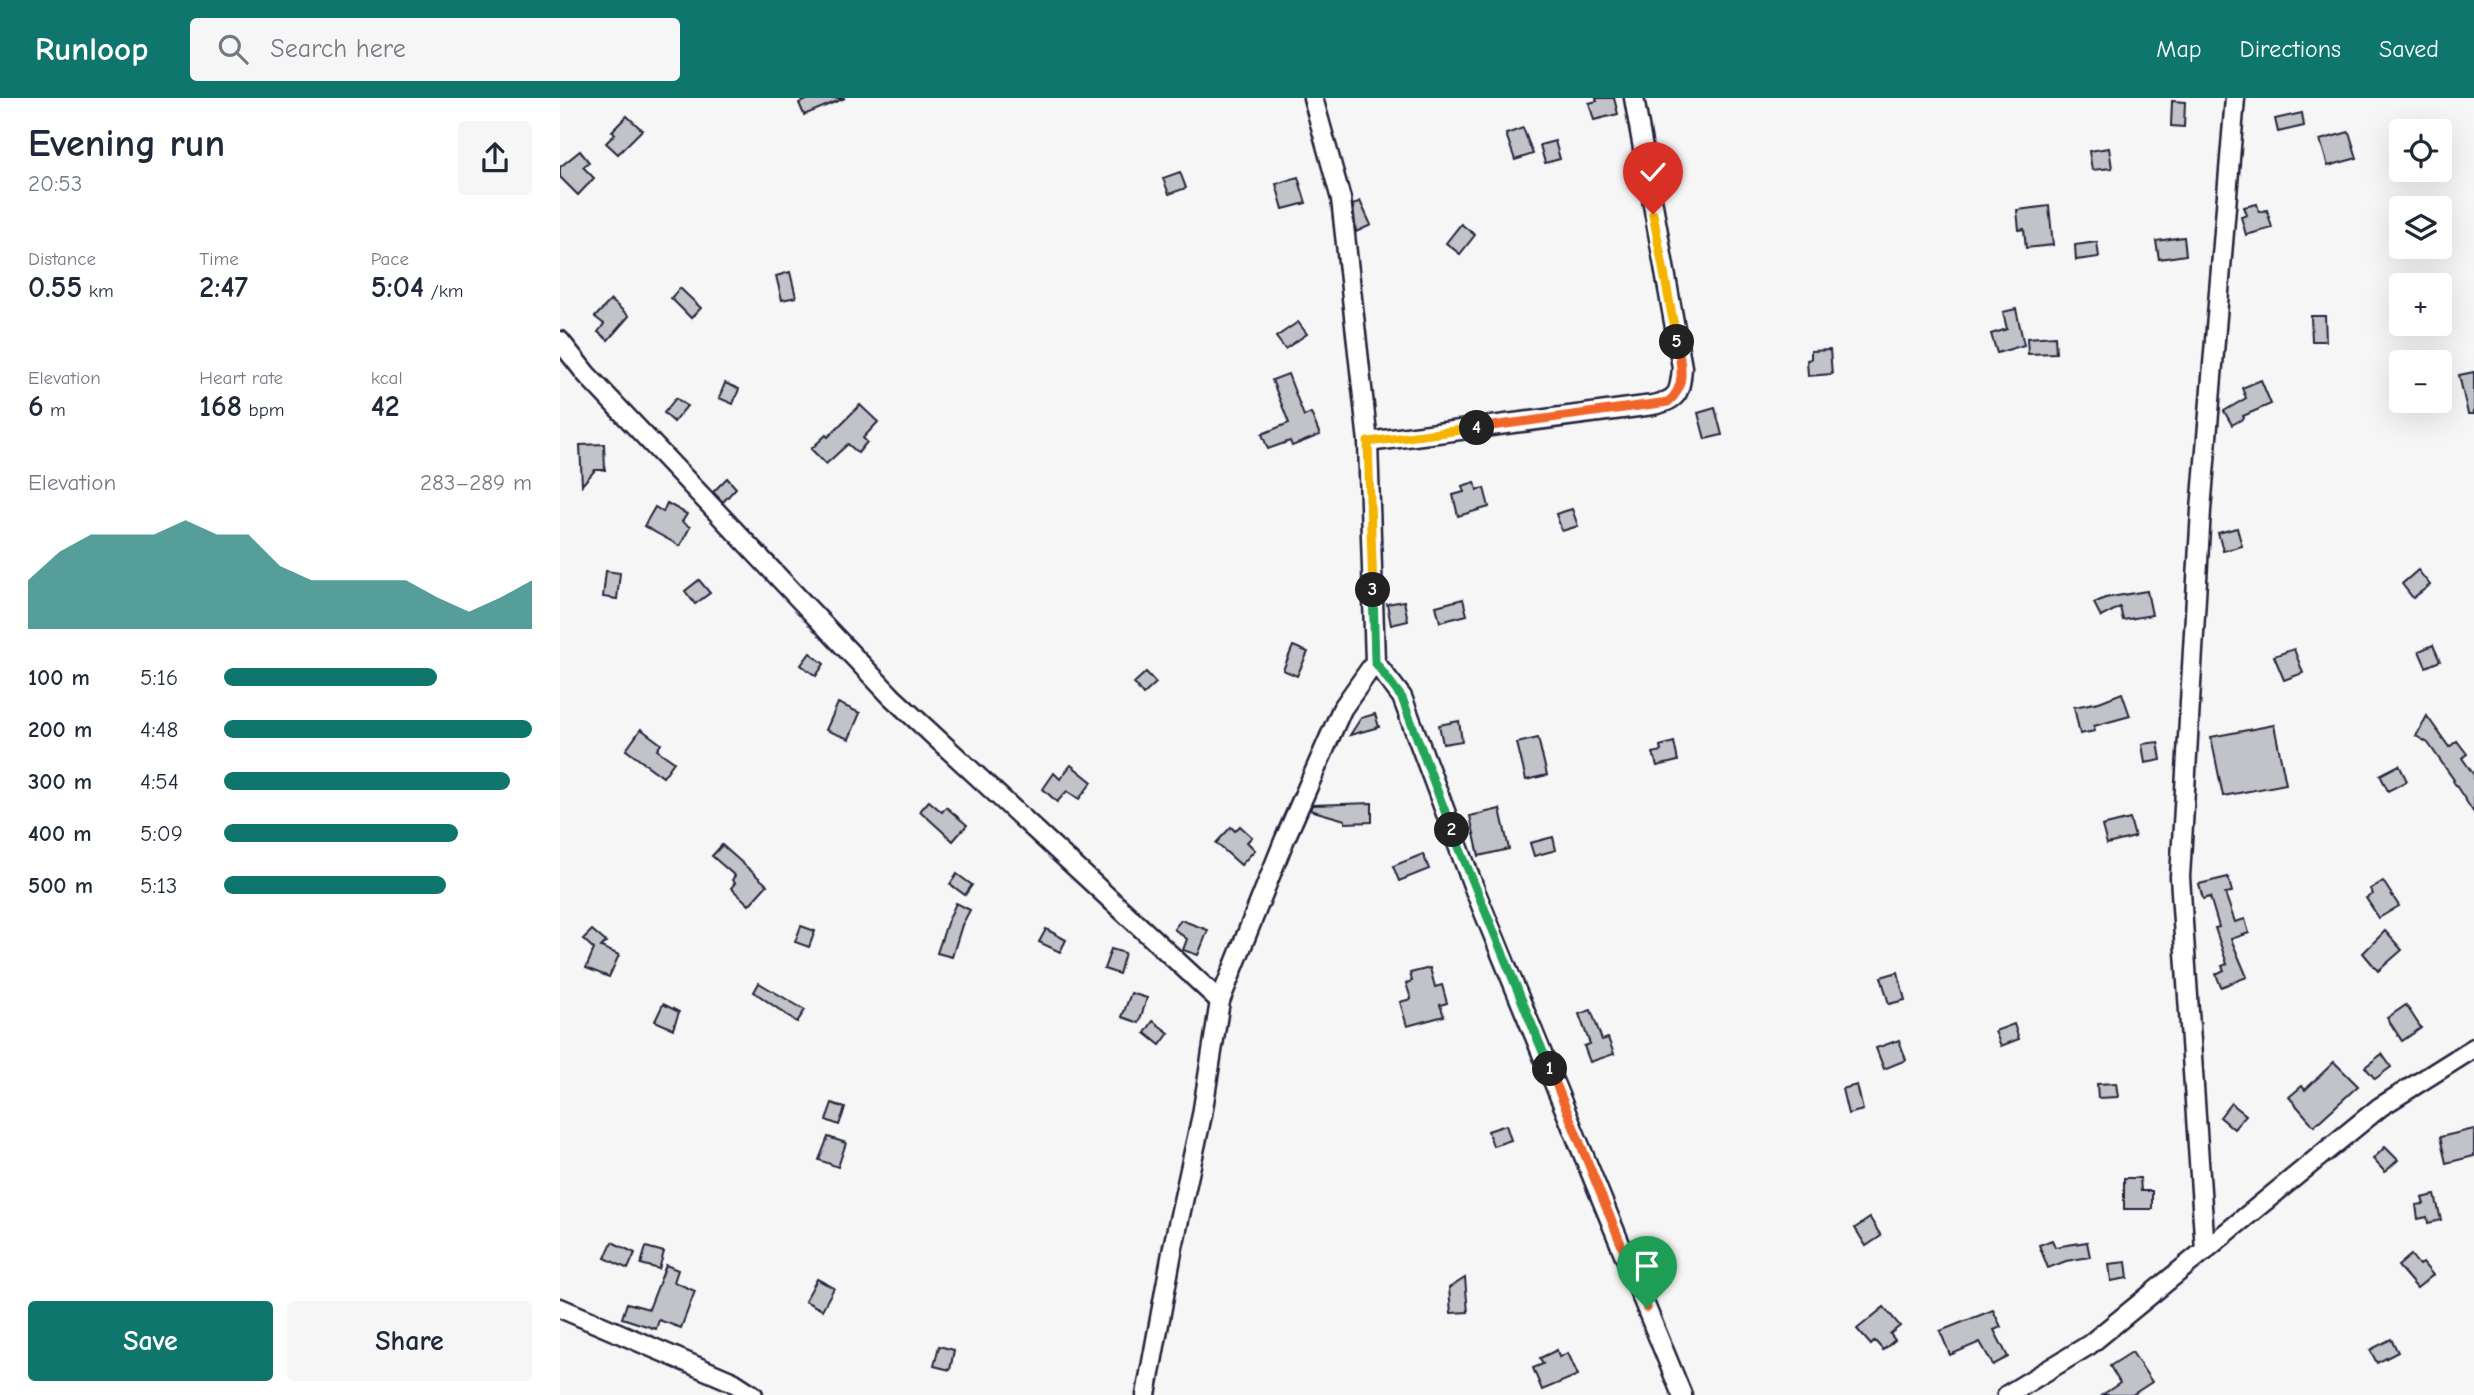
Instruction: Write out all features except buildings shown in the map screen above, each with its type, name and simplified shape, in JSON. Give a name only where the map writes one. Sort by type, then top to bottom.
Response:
[{"type":"street","points":[[1313,98],[1341,199],[1368,442],[1375,662],[1402,698],[1474,888],[1682,1395]]},
{"type":"street","points":[[1368,442],[1653,405],[1668,402],[1674,397],[1680,387],[1682,367],[1634,98]]},
{"type":"street","points":[[2205,1251],[2180,877],[2201,510],[2235,98]]},
{"type":"street","points":[[560,341],[587,375],[892,697],[1220,1001]]},
{"type":"street","points":[[1146,1395],[1202,1115],[1220,1001],[1284,841],[1342,709],[1375,662]]},
{"type":"street","points":[[2007,1395],[2089,1345],[2380,1107],[2474,1048]]},
{"type":"street","points":[[560,1308],[733,1382],[753,1395]]},
{"type":"route","points":[[1647,1308],[1541,1045],[1474,888],[1402,698],[1375,662],[1368,442],[1668,402],[1680,387],[1682,367],[1653,214]]}]
